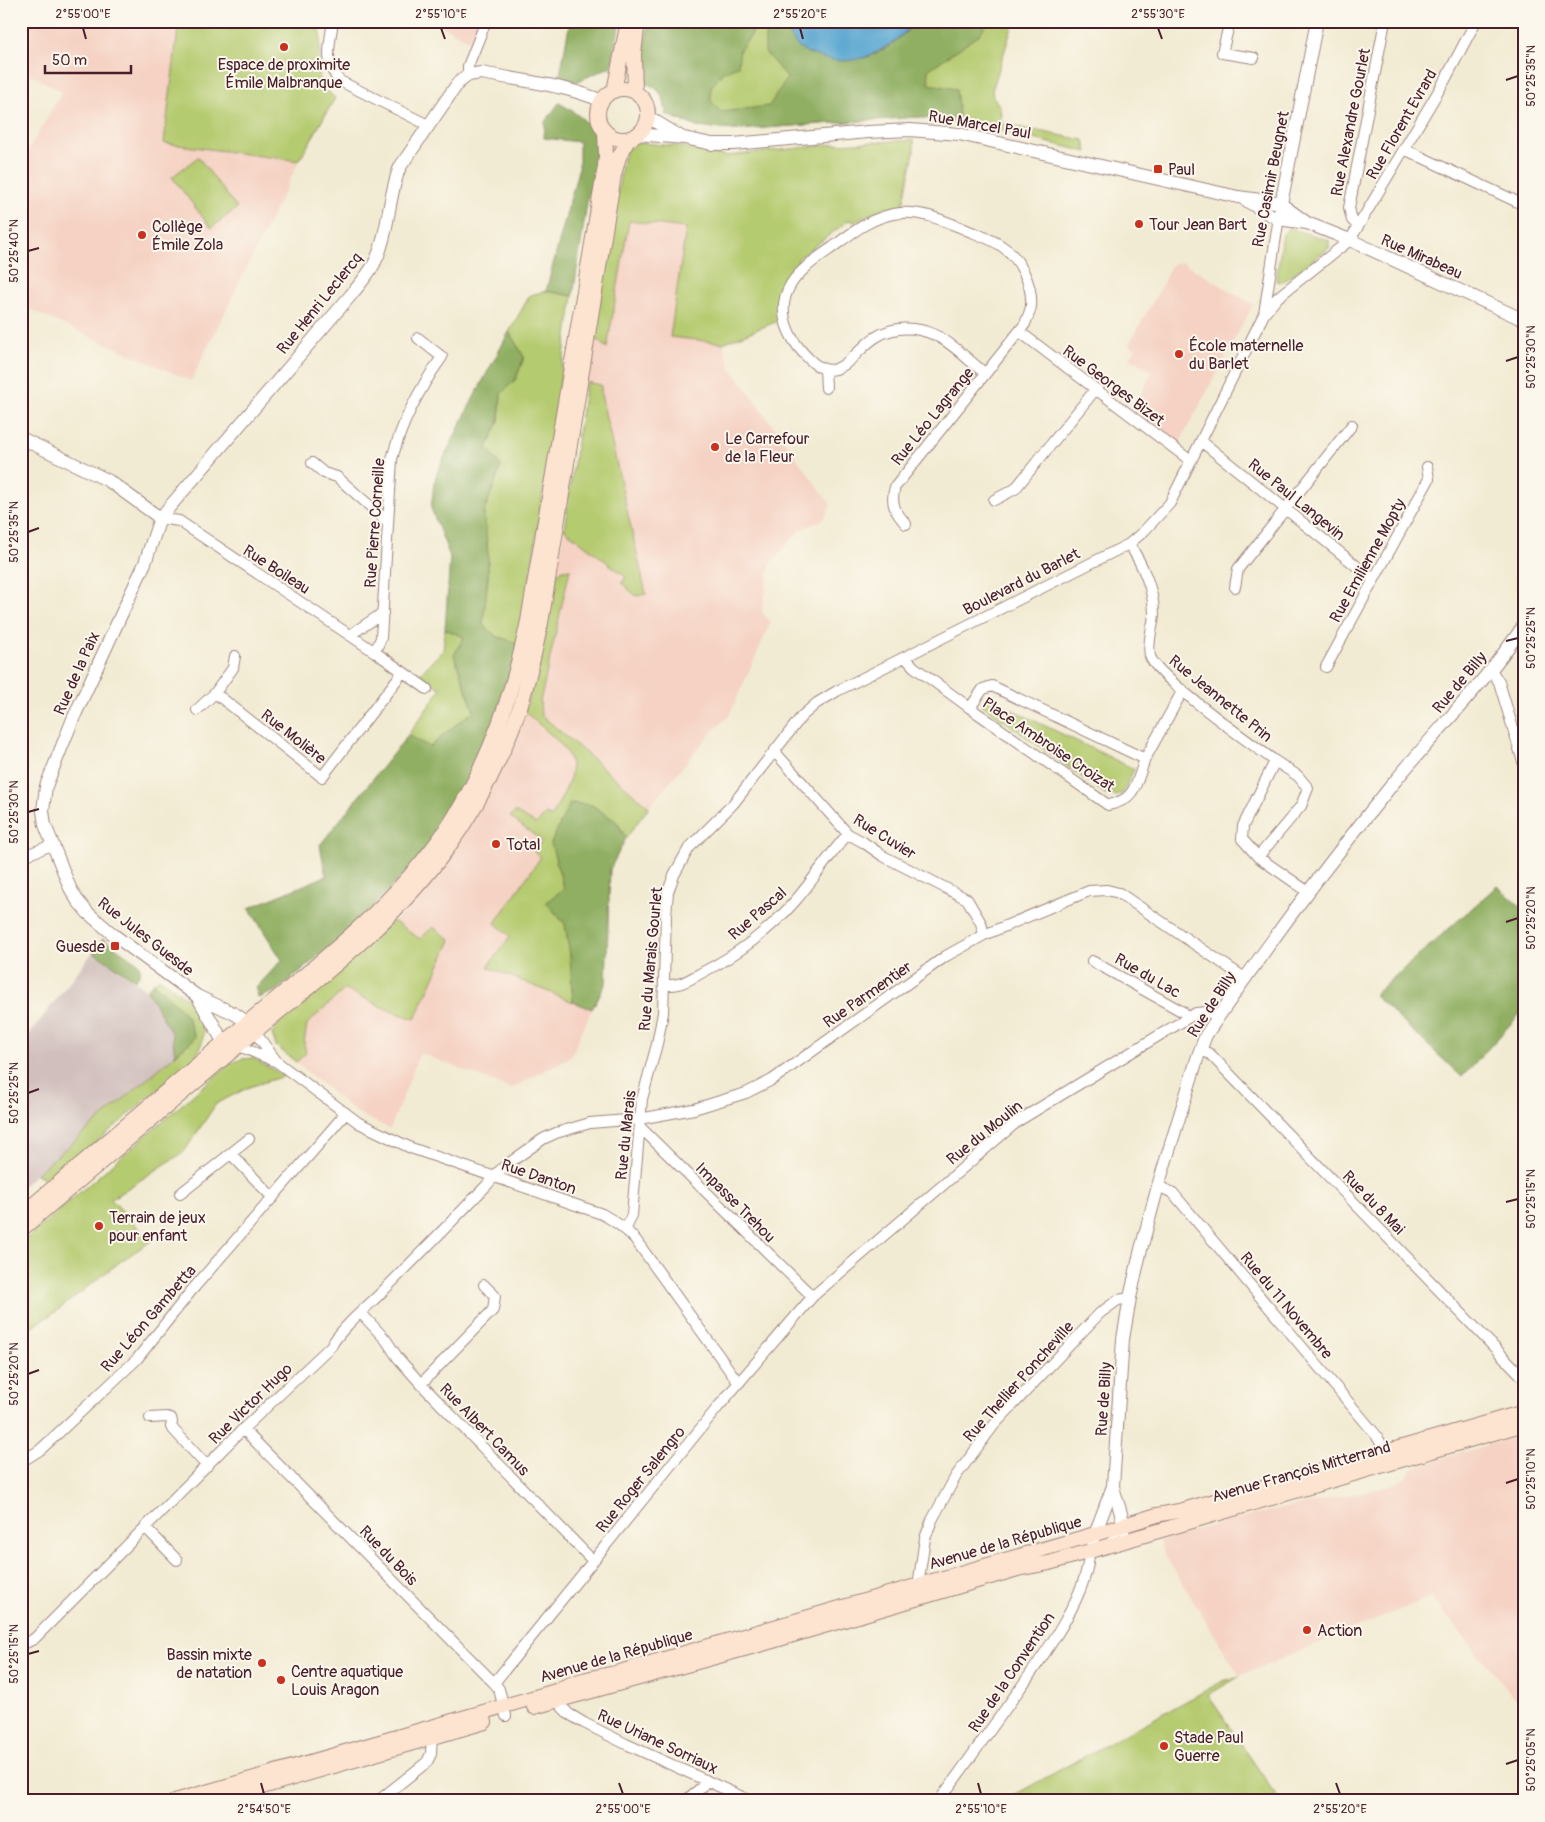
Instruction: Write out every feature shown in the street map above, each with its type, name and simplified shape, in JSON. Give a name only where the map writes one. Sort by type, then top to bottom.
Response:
[{"type":"main road","points":[[614,91],[628,21]]},
{"type":"main road","points":[[635,92],[634,54],[638,21]]},
{"type":"main road","points":[[21,1215],[224,1043],[251,1027],[356,946],[398,906],[428,873],[464,824],[490,777],[519,708],[529,676],[541,623],[614,175],[619,157],[633,136],[644,126],[648,117],[645,103],[635,92],[621,89],[614,91],[602,101],[598,117],[600,125],[605,131],[616,138],[633,136]]},
{"type":"main road","points":[[21,1230],[239,1046],[251,1027],[292,986],[394,893],[436,842],[454,816],[480,771],[506,706],[518,669],[528,621],[606,155],[605,131]]},
{"type":"main road","name":"Avenue François Mitterrand","points":[[1089,1551],[1388,1458],[1524,1412]]},
{"type":"main road","name":"Avenue François Mitterrand","points":[[1095,1534],[1124,1524],[1524,1424]]},
{"type":"main road","name":"Avenue de la République","points":[[558,1696],[570,1684],[582,1680],[625,1670],[1095,1534]]},
{"type":"main road","name":"Avenue de la République","points":[[175,1801],[558,1696],[749,1648],[1021,1568],[1049,1564],[1089,1551]]},
{"type":"main road","name":"Avenue de la République","points":[[214,1801],[432,1732]]},
{"type":"street","points":[[333,21],[329,55],[330,68],[335,76],[340,81],[428,125]]},
{"type":"street","points":[[486,21],[468,66],[468,75],[482,73],[587,94],[602,101]]},
{"type":"street","points":[[1230,21],[1222,52],[1254,58]]},
{"type":"street","name":"Rue Casimir Beugnet","points":[[1264,314],[1278,219],[1317,21]]},
{"type":"street","name":"Rue Alexandre Gourlet","points":[[1358,226],[1352,220],[1348,208],[1385,21]]},
{"type":"street","name":"Rue Florent Evrard","points":[[1350,240],[1445,80],[1476,21]]},
{"type":"street","name":"Rue Henri Leclercq","points":[[160,518],[351,295],[375,263],[388,220],[396,176],[408,153],[458,83],[468,75]]},
{"type":"street","name":"Rue Marcel Paul","points":[[648,117],[684,138]]},
{"type":"street","name":"Rue Marcel Paul","points":[[633,136],[684,138],[712,144],[733,144],[902,130],[959,134],[1238,197],[1266,200],[1281,204]]},
{"type":"street","points":[[1404,149],[1524,205]]},
{"type":"street","name":"Rue Marcel Paul","points":[[1238,197],[1278,219]]},
{"type":"street","name":"Rue Mirabeau","points":[[1281,204],[1307,222],[1524,320]]},
{"type":"street","name":"Rue Léo Lagrange","points":[[825,369],[817,366],[809,359],[789,335],[784,318],[785,296],[790,285],[803,269],[867,223],[902,213],[928,215],[995,242],[1011,253],[1022,270],[1030,291],[1031,304],[1029,314],[1020,332],[985,373],[895,487],[892,495],[892,504],[896,513],[906,524]]},
{"type":"street","name":"Rue Mirabeau","points":[[1278,219],[1307,222]]},
{"type":"street","name":"Boulevard du Barlet","points":[[708,829],[733,804],[802,716],[817,703],[905,656],[1129,544],[1144,532],[1170,503],[1264,314],[1278,296],[1350,240]]},
{"type":"street","points":[[1267,292],[1278,296]]},
{"type":"street","points":[[826,388],[825,369],[831,370],[847,363],[866,344],[887,331],[909,328],[933,334],[944,340],[985,373]]},
{"type":"street","name":"Rue Georges Bizet","points":[[1020,332],[1191,460]]},
{"type":"street","name":"Rue Pierre Corneille","points":[[375,652],[380,638],[392,460],[400,431],[416,396],[442,357],[418,338]]},
{"type":"street","points":[[994,500],[1015,489],[1095,390]]},
{"type":"street","points":[[1235,587],[1238,569],[1352,425]]},
{"type":"street","points":[[21,438],[108,481],[160,518]]},
{"type":"street","name":"Rue Paul Langevin","points":[[1201,441],[1374,580]]},
{"type":"street","points":[[312,463],[324,474],[337,477],[387,521]]},
{"type":"street","name":"Rue Emilienne Mopty","points":[[1326,667],[1429,479],[1427,467]]},
{"type":"street","name":"Rue Boileau","points":[[160,518],[179,521],[375,652]]},
{"type":"street","name":"Rue de la Paix","points":[[52,845],[45,825],[43,811],[46,786],[73,719],[145,564],[160,518]]},
{"type":"street","name":"Rue Jeannette Prin","points":[[1129,544],[1137,557],[1150,589],[1154,614],[1150,637],[1150,657],[1163,674],[1298,776],[1308,788],[1301,806],[1258,856]]},
{"type":"street","points":[[350,635],[382,613]]},
{"type":"street","name":"Rue de Billy","points":[[1124,1524],[1116,1503],[1113,1486],[1123,1339],[1140,1253],[1158,1186],[1206,1035],[1307,891],[1393,784],[1491,670],[1524,625]]},
{"type":"street","points":[[375,652],[427,689]]},
{"type":"street","points":[[197,710],[215,693],[233,668],[235,656]]},
{"type":"street","name":"Place Ambroise Croizat","points":[[905,656],[914,667],[1108,805],[1120,803],[1132,794],[1145,760],[1183,690]]},
{"type":"street","points":[[1491,670],[1499,682],[1524,765]]},
{"type":"street","name":"Rue Molière","points":[[215,693],[322,777],[402,673]]},
{"type":"street","name":"Place Ambroise Croizat","points":[[970,708],[983,689],[992,686],[1145,760]]},
{"type":"street","name":"Rue Cuvier","points":[[775,752],[848,834],[883,856],[967,899],[981,924],[984,935]]},
{"type":"street","points":[[1275,760],[1243,826],[1242,839],[1258,856],[1307,891]]},
{"type":"street","name":"Rue du Marais Gourlet","points":[[657,1044],[663,1013],[668,892],[682,859],[689,848],[708,829]]},
{"type":"street","name":"Rue Pascal","points":[[664,984],[671,986],[681,984],[719,964],[765,931],[794,902],[848,834]]},
{"type":"street","points":[[21,857],[52,845]]},
{"type":"street","name":"Rue Jules Guesde","points":[[52,845],[70,888],[88,913],[115,936],[197,996],[228,1010],[251,1027]]},
{"type":"street","name":"Rue Parmentier","points":[[495,1176],[505,1166],[542,1139],[556,1133],[590,1123],[640,1123],[694,1110],[746,1093],[772,1080],[946,956],[984,935],[1089,891],[1107,890],[1119,893],[1130,899],[1246,979]]},
{"type":"street","name":"Rue du Lac","points":[[1092,961],[1183,1012],[1187,1018]]},
{"type":"street","name":"Rue Jules Guesde","points":[[197,996],[224,1043]]},
{"type":"street","name":"Rue du Moulin","points":[[812,1296],[1018,1121],[1196,1013],[1207,1012],[1219,1016]]},
{"type":"street","name":"Rue Danton","points":[[251,1027],[277,1062]]},
{"type":"street","points":[[224,1043],[239,1046]]},
{"type":"street","name":"Rue du Marais","points":[[626,1229],[632,1216],[642,1099],[657,1044]]},
{"type":"street","name":"Rue Danton","points":[[239,1046],[277,1062],[360,1123],[411,1148],[602,1214],[626,1229],[636,1239],[735,1378],[740,1382]]},
{"type":"street","name":"Rue du 8 Mai","points":[[1200,1050],[1210,1054],[1524,1378]]},
{"type":"street","name":"Rue Léon Gambetta","points":[[21,1462],[40,1450],[137,1359],[192,1290],[346,1113]]},
{"type":"street","name":"Impasse Trehou","points":[[640,1123],[812,1296]]},
{"type":"street","points":[[180,1194],[249,1140]]},
{"type":"street","points":[[231,1154],[273,1198]]},
{"type":"street","name":"Rue Victor Hugo","points":[[21,1645],[34,1639],[243,1429],[331,1346],[338,1334],[361,1313],[495,1176]]},
{"type":"street","name":"Rue du 11 Novembre","points":[[1158,1186],[1173,1193],[1376,1435],[1388,1458]]},
{"type":"street","points":[[421,1384],[494,1310],[495,1296],[484,1285]]},
{"type":"street","name":"Rue Roger Salengro","points":[[494,1683],[718,1407],[812,1296]]},
{"type":"street","name":"Rue Thellier Poncheville","points":[[918,1586],[925,1538],[932,1520],[956,1476],[994,1425],[1100,1313],[1118,1300],[1130,1298]]},
{"type":"street","name":"Rue Albert Camus","points":[[361,1313],[386,1340],[398,1358],[421,1384],[593,1561]]},
{"type":"street","points":[[150,1418],[167,1416],[170,1418],[172,1422],[171,1427],[206,1466]]},
{"type":"street","name":"Rue du Bois","points":[[243,1429],[494,1683],[499,1689],[505,1711]]},
{"type":"street","name":"Rue de Billy","points":[[1089,1551],[1113,1486]]},
{"type":"street","points":[[1109,1545],[1123,1533],[1124,1524]]},
{"type":"street","points":[[145,1527],[177,1560]]},
{"type":"street","name":"Rue de la Convention","points":[[939,1801],[1046,1653],[1072,1607],[1088,1566],[1089,1551]]},
{"type":"street","name":"Rue Uriane Sorriaux","points":[[558,1696],[562,1707],[569,1714],[626,1744],[751,1801]]},
{"type":"street","points":[[378,1801],[427,1762],[431,1754],[432,1732]]},
{"type":"street","points":[[685,1801],[702,1787],[706,1780]]},
{"type":"shaded area","name":"Collège Émile Zola","points":[[21,21],[179,21],[164,143],[299,161],[191,381],[21,306],[21,163],[62,92],[21,69]]},
{"type":"shaded area","points":[[432,21],[481,21],[473,42]]},
{"type":"shaded area","points":[[629,221],[686,228],[670,337],[723,343],[730,367],[831,505],[824,519],[800,530],[770,564],[762,612],[771,622],[729,716],[712,732],[649,807],[591,757],[551,843],[495,923],[511,936],[488,967],[592,1009],[571,1056],[511,1089],[420,1053],[390,1129],[357,1113],[276,1046],[272,1034],[279,1023],[406,910],[448,855],[476,810],[544,637],[564,529],[627,577],[636,596],[601,395],[601,385],[586,382],[594,338],[607,347]]},
{"type":"shaded area","name":"École maternelle du Barlet","points":[[1182,262],[1253,305],[1180,442],[1134,410],[1152,371],[1129,358],[1136,350],[1129,344],[1159,291],[1171,265]]},
{"type":"shaded area","points":[[93,952],[147,990],[172,1034],[175,1055],[21,1187],[21,1045]]},
{"type":"shaded area","points":[[1524,1434],[1524,1709],[1431,1597],[1240,1676],[1166,1557],[1159,1540],[1243,1517],[1387,1487],[1406,1478],[1413,1467]]},
{"type":"green space","points":[[179,21],[321,21],[319,82],[335,98],[299,161],[164,143]]},
{"type":"green space","points":[[570,21],[620,21],[612,66],[576,82],[559,80]]},
{"type":"green space","points":[[649,21],[1014,21],[992,91],[1000,107],[1002,124],[1084,140],[1087,152],[981,126],[916,117],[736,130],[697,127],[666,114],[665,103],[659,91],[646,83],[642,65]]},
{"type":"green space","points":[[649,21],[757,21],[751,36],[740,49],[738,66],[723,72],[711,87],[711,101],[721,112],[769,106],[787,78],[765,52],[765,22],[763,21],[782,21],[799,48],[864,58],[886,48],[917,21],[988,21],[979,35],[928,70],[929,84],[956,89],[960,122],[916,117],[736,130],[697,127],[666,114],[665,103],[659,91],[646,83],[644,75],[644,52]]},
{"type":"green space","points":[[559,103],[584,120],[593,131],[597,147],[596,175],[588,196],[573,296],[546,291],[579,167],[579,142],[544,138],[545,122]]},
{"type":"green space","points":[[914,140],[914,152],[903,206],[877,211],[855,222],[849,220],[798,259],[798,264],[787,277],[780,290],[778,321],[723,343],[670,337],[686,228],[629,221],[607,348],[594,338],[623,159],[627,150],[635,144],[644,143],[684,147],[726,156],[836,144]]},
{"type":"green space","points":[[198,157],[237,208],[211,228],[172,177]]},
{"type":"green space","points":[[1289,228],[1329,240],[1329,248],[1282,282],[1276,281],[1283,234]]},
{"type":"green space","points":[[546,291],[573,296],[520,644],[496,636],[482,625],[488,577],[484,512],[501,466],[487,448],[499,421],[501,394],[516,379],[524,357],[509,332],[530,295]]},
{"type":"green space","points":[[509,332],[524,357],[516,379],[501,394],[499,421],[487,448],[501,466],[484,512],[488,577],[483,625],[496,636],[520,644],[486,748],[447,820],[415,863],[348,932],[276,991],[258,998],[256,988],[282,960],[249,908],[326,876],[320,845],[408,735],[430,747],[474,711],[454,655],[464,637],[445,629],[450,557],[431,508],[434,483],[439,468]]},
{"type":"green space","points":[[586,382],[601,385],[601,395],[646,594],[636,596],[622,583],[626,577],[564,529]]},
{"type":"green space","points":[[570,569],[540,702],[541,715],[649,807],[626,838],[617,822],[551,842],[564,889],[546,902],[565,924],[570,955],[573,1002],[488,967],[510,936],[495,923],[541,857],[534,852],[542,841],[510,817],[515,812],[536,824],[546,814],[552,817],[570,778],[571,767],[564,749],[557,740],[525,711],[544,637],[556,575],[563,570]]},
{"type":"green space","points":[[445,629],[464,637],[454,655],[474,711],[449,730],[430,748],[408,735],[441,689],[420,674],[443,650]]},
{"type":"green space","points":[[988,698],[1134,769],[1123,793],[1116,796],[1107,795],[982,705]]},
{"type":"green space","points":[[570,803],[592,805],[617,822],[626,838],[610,869],[606,983],[592,1009],[573,1002],[570,955],[565,924],[546,902],[564,889],[551,843]]},
{"type":"green space","points":[[1497,886],[1524,909],[1524,1004],[1519,1015],[1462,1077],[1374,995]]},
{"type":"green space","points":[[393,921],[420,939],[433,927],[451,940],[415,1019],[393,1012],[345,989],[307,1024],[304,1043],[306,1053],[296,1062],[276,1046],[272,1034],[279,1023]]},
{"type":"green space","points":[[103,939],[138,963],[140,972],[135,980],[93,952]]},
{"type":"green space","points":[[159,979],[182,995],[198,1011],[204,1031],[202,1043],[196,1057],[51,1181],[36,1174],[195,1038],[186,1014],[153,983]]},
{"type":"green space","points":[[153,983],[186,1014],[195,1038],[175,1055],[172,1034],[147,990]]},
{"type":"green space","points":[[253,1058],[284,1076],[249,1087],[216,1104],[184,1152],[111,1199],[151,1241],[121,1261],[58,1310],[21,1334],[21,1243],[229,1064],[242,1059]]},
{"type":"green space","name":"Stade Paul Guerre","points":[[1240,1676],[1208,1695],[1280,1801],[1003,1801],[1223,1681]]},
{"type":"water","points":[[782,21],[917,21],[885,48],[873,54],[847,61],[819,57],[798,47]]},
{"type":"place","name":"Espace de proximite Émile Malbranque","points":[[284,47]]},
{"type":"place","name":"Paul","points":[[1158,169]]},
{"type":"place","name":"Tour Jean Bart","points":[[1139,224]]},
{"type":"place","name":"Collège Émile Zola","points":[[142,235]]},
{"type":"place","name":"École maternelle du Barlet","points":[[1179,354]]},
{"type":"place","name":"Le Carrefour de la Fleur","points":[[715,447]]},
{"type":"place","name":"Total","points":[[496,844]]},
{"type":"place","name":"Guesde","points":[[115,946]]},
{"type":"place","name":"Terrain de jeux pour enfant","points":[[99,1226]]},
{"type":"place","name":"Action","points":[[1307,1630]]},
{"type":"place","name":"Bassin mixte de natation","points":[[262,1663]]},
{"type":"place","name":"Centre aquatique Louis Aragon","points":[[281,1680]]},
{"type":"place","name":"Stade Paul Guerre","points":[[1164,1746]]}]
